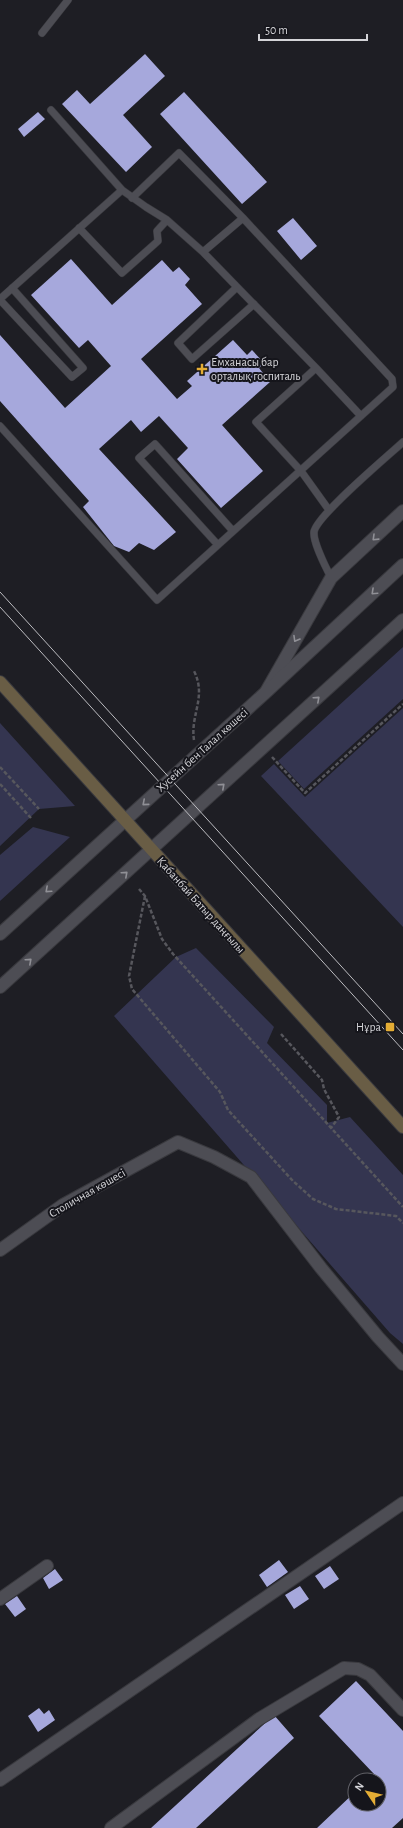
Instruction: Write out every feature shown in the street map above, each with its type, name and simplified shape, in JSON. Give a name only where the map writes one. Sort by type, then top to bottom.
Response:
[{"type":"main road","name":"Қабанбай Батыр даңғылы","points":[[0,682],[403,1127]]},
{"type":"street","points":[[265,693],[331,578],[403,511]]},
{"type":"street","name":"Хусейн бен Талал көшесі","points":[[0,934],[265,693],[403,565]]},
{"type":"street","points":[[0,987],[403,620]]},
{"type":"street","name":"Столичная көшесі","points":[[0,1250],[63,1205],[178,1142],[251,1177],[325,1273],[378,1337],[403,1364]]},
{"type":"street","points":[[0,1780],[403,1503]]},
{"type":"street","points":[[0,1599],[47,1566]]},
{"type":"street","points":[[110,1828],[259,1719],[344,1668],[358,1669],[370,1675],[403,1710]]},
{"type":"lane","points":[[42,33],[68,0]]},
{"type":"lane","points":[[51,110],[122,190],[167,220],[203,252],[361,416]]},
{"type":"lane","points":[[0,426],[157,600],[393,387],[392,379],[243,218],[179,153],[132,198]]},
{"type":"lane","points":[[12,288],[83,368],[72,377],[0,299],[12,288],[79,228],[122,190]]},
{"type":"lane","points":[[203,252],[243,218]]},
{"type":"lane","points":[[79,228],[122,273],[158,241],[157,231],[167,220]]},
{"type":"lane","points":[[238,287],[178,343],[192,358],[254,304]]},
{"type":"lane","points":[[316,368],[256,422],[300,471],[329,510]]},
{"type":"lane","points":[[331,578],[315,538],[314,530],[329,510],[403,442]]},
{"type":"lane","points":[[218,545],[139,458],[155,444],[234,531]]},
{"type":"path","points":[[194,671],[200,682],[198,707],[192,728],[196,756]]},
{"type":"path","points":[[264,748],[305,793],[403,704]]},
{"type":"path","points":[[0,767],[39,809]]},
{"type":"path","points":[[0,784],[31,818]]},
{"type":"path","points":[[139,889],[145,896],[162,939],[173,954],[403,1207]]},
{"type":"path","points":[[145,896],[129,976],[132,989],[220,1092],[228,1110],[293,1181],[313,1200],[336,1209],[396,1216],[403,1223]]},
{"type":"path","points":[[281,1034],[322,1080],[324,1089],[339,1117],[331,1128]]},
{"type":"shaded area","points":[[403,647],[403,699],[304,789],[278,761]]},
{"type":"shaded area","points":[[403,708],[403,927],[261,776],[274,764],[305,797]]},
{"type":"shaded area","points":[[0,723],[75,806],[39,809],[0,846]]},
{"type":"shaded area","points":[[33,827],[70,837],[0,901],[0,855]]},
{"type":"shaded area","points":[[196,948],[274,1027],[267,1043],[327,1105],[327,1123],[350,1117],[403,1175],[403,1344],[390,1333],[114,1016],[176,957]]},
{"type":"building","points":[[145,54],[165,76],[123,115],[152,147],[126,172],[62,104],[77,90],[90,104]]},
{"type":"building","points":[[184,92],[267,182],[242,204],[160,114]]},
{"type":"building","points":[[38,112],[45,119],[24,137],[18,129]]},
{"type":"building","points":[[293,218],[317,246],[301,260],[277,231]]},
{"type":"building","points":[[71,259],[112,305],[162,260],[173,272],[179,267],[190,279],[185,285],[202,304],[141,359],[177,399],[192,386],[187,381],[233,340],[247,355],[252,350],[264,363],[259,368],[270,382],[222,425],[263,471],[221,508],[177,459],[188,448],[159,416],[141,432],[131,420],[99,449],[176,532],[154,550],[139,543],[129,552],[114,546],[83,507],[89,501],[0,401],[0,335],[65,408],[111,366],[88,340],[79,348],[31,295]]},
{"type":"building","points":[[279,1560],[288,1572],[267,1587],[259,1575]]},
{"type":"building","points":[[330,1566],[339,1579],[324,1589],[315,1576]]},
{"type":"building","points":[[55,1569],[63,1580],[49,1589],[43,1578]]},
{"type":"building","points":[[300,1586],[309,1599],[294,1609],[285,1595]]},
{"type":"building","points":[[17,1596],[26,1609],[15,1617],[5,1604]]},
{"type":"building","points":[[356,1681],[403,1731],[403,1818],[392,1828],[317,1828],[347,1800],[347,1812],[387,1812],[387,1772],[372,1772],[319,1716]]},
{"type":"building","points":[[39,1708],[44,1714],[49,1710],[55,1720],[38,1732],[28,1716]]},
{"type":"building","points":[[274,1715],[294,1738],[196,1828],[151,1828]]},
{"type":"tram line","points":[[0,592],[403,1034]]},
{"type":"tram line","points":[[0,607],[403,1050]]},
{"type":"place","name":"Емханасы бар орталық госпиталь","points":[[202,369]]},
{"type":"place","name":"Нұра","points":[[390,1027]]}]
